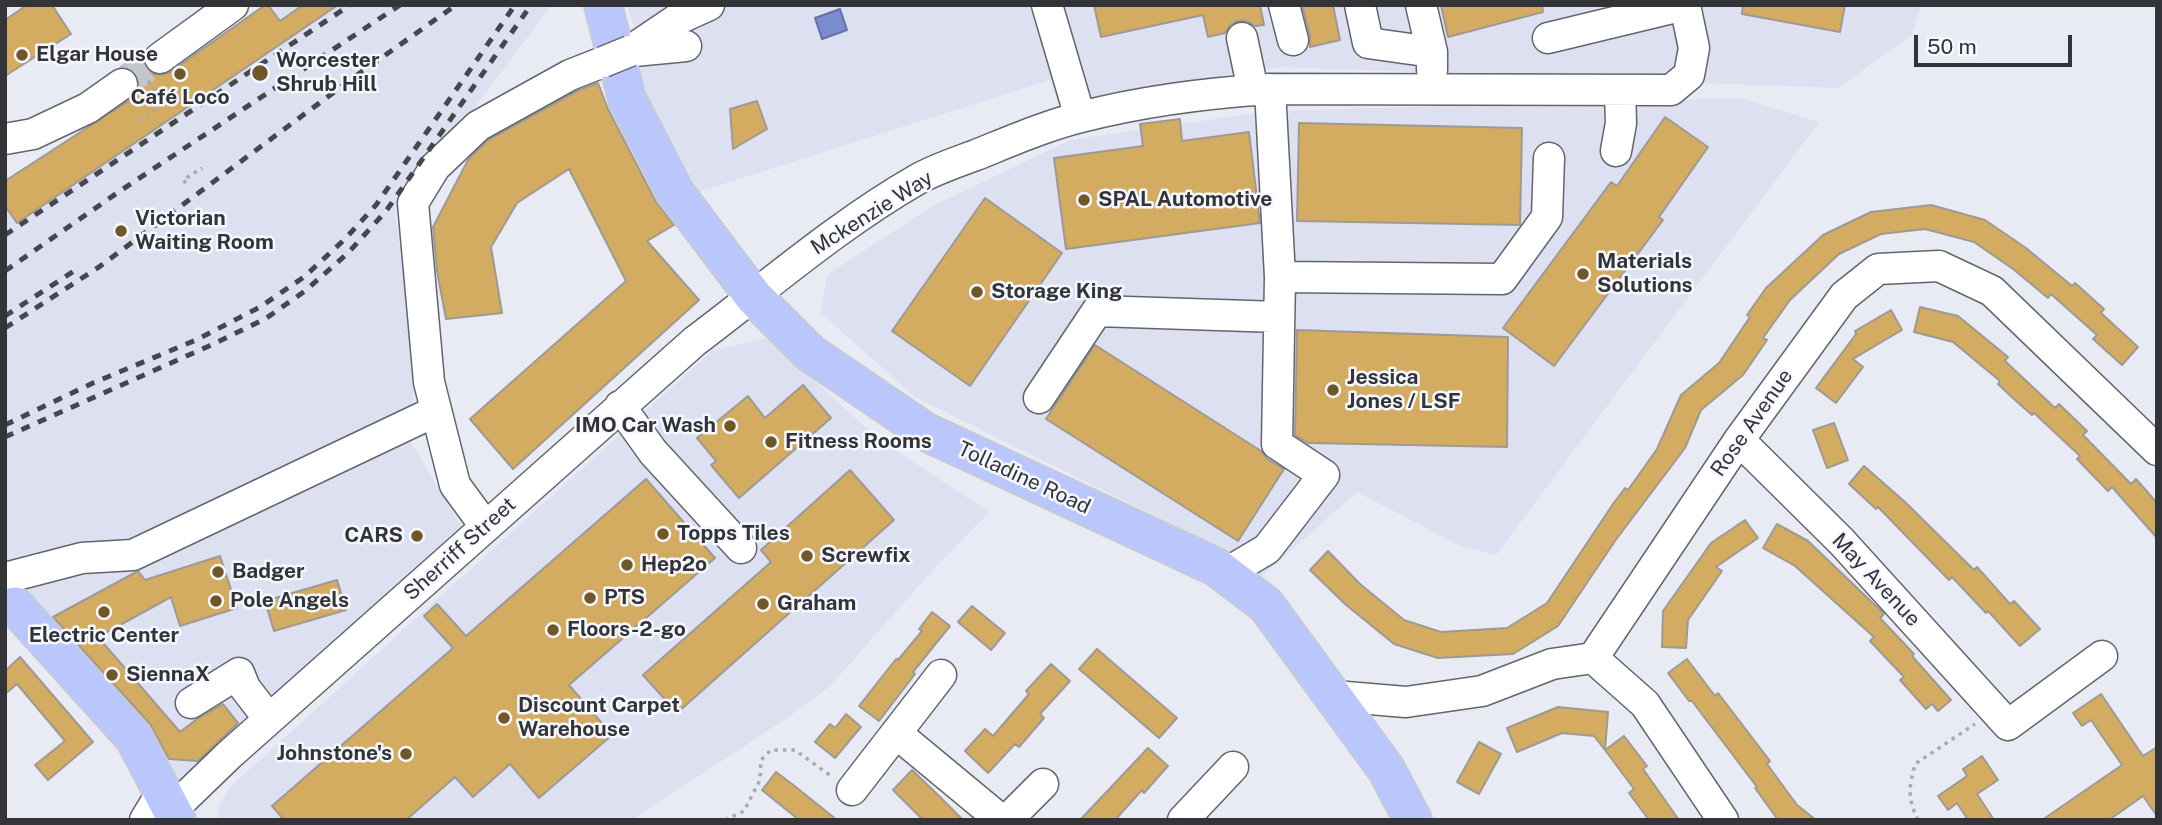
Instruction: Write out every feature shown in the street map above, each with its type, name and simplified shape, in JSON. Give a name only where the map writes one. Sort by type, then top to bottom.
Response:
[{"type":"main road","name":"Tolladine Road","points":[[603,5],[627,99],[675,192],[754,297],[810,352],[926,432],[1216,567],[1266,605],[1387,769],[1413,820]]},
{"type":"main road","points":[[10,592],[134,738],[165,810]]},
{"type":"street","points":[[5,139],[33,134],[88,108],[142,73],[233,5]]},
{"type":"street","points":[[485,526],[455,485],[429,382],[413,203],[435,167],[478,126],[570,75],[617,57],[676,20],[709,5]]},
{"type":"street","points":[[1047,5],[1080,117]]},
{"type":"street","points":[[1284,5],[1293,40]]},
{"type":"street","points":[[1360,5],[1368,44],[1432,52]]},
{"type":"street","points":[[1421,5],[1432,52],[1432,90]]},
{"type":"street","points":[[1548,38],[1685,5]]},
{"type":"street","name":"Mckenzie Way","points":[[754,297],[822,241],[919,178],[1020,137],[1080,117],[1156,101],[1261,90],[1671,90],[1689,75],[1694,48],[1685,5]]},
{"type":"street","points":[[1225,574],[1267,549],[1324,475],[1277,444],[1280,277],[1261,90],[1242,38]]},
{"type":"street","points":[[617,57],[687,46]]},
{"type":"street","points":[[1616,151],[1621,124],[1620,90]]},
{"type":"street","points":[[1280,277],[1502,279],[1547,217],[1549,158]]},
{"type":"street","name":"Rose Avenue","points":[[1593,658],[1739,440],[1844,296],[1878,269],[1940,266],[1992,291],[2157,450]]},
{"type":"street","name":"Sherriff Street","points":[[165,810],[620,406],[695,341],[754,297]]},
{"type":"street","points":[[1039,398],[1097,311],[1279,317]]},
{"type":"street","points":[[620,406],[653,452],[741,548]]},
{"type":"street","points":[[10,592],[82,558],[133,555],[436,411]]},
{"type":"street","name":"May Avenue","points":[[1739,440],[1842,542],[2002,718]]},
{"type":"street","points":[[2002,718],[2102,656]]},
{"type":"street","points":[[1334,696],[1406,702],[1482,691],[1552,664],[1593,658],[1645,705],[1723,820]]},
{"type":"street","points":[[191,703],[239,673],[245,688],[270,719]]},
{"type":"street","points":[[852,790],[941,675]]},
{"type":"street","points":[[896,733],[1002,820]]},
{"type":"street","points":[[1183,820],[1233,767]]},
{"type":"street","points":[[1007,820],[1043,784]]},
{"type":"path","points":[[362,61],[367,58],[370,61]]},
{"type":"path","points":[[139,121],[162,106],[142,73]]},
{"type":"path","points":[[186,183],[183,180],[202,168]]},
{"type":"path","points":[[1919,820],[1908,788],[1915,764],[2002,718]]},
{"type":"path","points":[[725,820],[744,811],[760,780],[761,760],[771,750],[795,750],[852,790]]},
{"type":"shaded area","points":[[265,5],[552,5],[395,213],[409,302],[414,399],[410,441],[463,529],[178,785],[5,582],[5,181],[131,97],[114,72],[151,46],[169,70]]},
{"type":"shaded area","points":[[627,5],[1921,5],[1912,35],[1838,88],[1281,67],[1058,103],[1050,80],[695,193],[644,97],[634,63],[641,47]]},
{"type":"shaded area","points":[[1740,98],[1819,122],[1496,555],[1463,547],[1357,492],[1259,579],[1220,548],[915,397],[821,313],[827,275],[931,207],[1070,140],[1270,111]]},
{"type":"shaded area","points":[[768,338],[877,438],[989,512],[931,572],[830,686],[784,720],[632,820],[217,820],[220,803],[231,786],[713,350]]},
{"type":"water","points":[[840,9],[847,30],[822,39],[815,18]]},
{"type":"building","name":"Elgar House","points":[[27,5],[52,5],[71,34],[5,76],[5,20]]},
{"type":"building","points":[[268,5],[280,21],[303,5],[338,5],[17,223],[5,206],[5,181],[133,98],[138,91],[136,73],[130,68],[121,67],[144,51],[146,69],[162,75],[170,72]]},
{"type":"building","points":[[1094,5],[1260,5],[1264,25],[1255,26],[1247,21],[1238,21],[1230,25],[1225,33],[1208,37],[1203,15],[1101,37]]},
{"type":"building","points":[[1302,5],[1333,5],[1340,40],[1310,47]]},
{"type":"building","points":[[1441,5],[1542,5],[1543,12],[1448,37]]},
{"type":"building","points":[[1743,5],[1845,5],[1840,32],[1742,14]]},
{"type":"building","points":[[598,83],[608,109],[656,202],[674,225],[647,241],[699,300],[513,469],[470,419],[626,281],[569,169],[517,203],[491,247],[502,313],[446,319],[437,271],[433,227],[468,160],[488,140],[577,91]]},
{"type":"building","points":[[757,101],[767,129],[733,149],[730,109]]},
{"type":"building","name":"Materials Solutions","points":[[1665,117],[1708,147],[1659,217],[1663,220],[1554,366],[1503,328],[1611,182],[1617,186]]},
{"type":"building","points":[[1180,119],[1182,141],[1249,132],[1260,223],[1066,249],[1054,158],[1143,146],[1140,124]]},
{"type":"building","points":[[1299,123],[1522,128],[1520,225],[1297,221]]},
{"type":"building","name":"Storage King","points":[[985,198],[1062,253],[970,386],[892,331]]},
{"type":"building","points":[[1931,205],[1985,220],[2026,248],[2072,286],[2075,283],[2104,309],[2101,313],[2138,347],[2122,365],[2093,339],[2097,335],[2051,294],[2048,298],[1974,242],[1925,229],[1881,234],[1839,254],[1790,300],[1763,338],[1767,340],[1743,375],[1701,410],[1685,448],[1615,541],[1558,626],[1513,654],[1438,658],[1394,644],[1345,604],[1310,570],[1328,551],[1360,584],[1404,620],[1441,632],[1507,628],[1547,603],[1613,504],[1625,488],[1628,490],[1657,449],[1681,395],[1719,363],[1766,288],[1823,235],[1871,212]]},
{"type":"building","points":[[1920,307],[1958,316],[2008,357],[2005,361],[2055,408],[2059,404],[2087,431],[2083,435],[2131,484],[2136,479],[2157,503],[2157,538],[2112,487],[2108,491],[2077,459],[2080,456],[2034,413],[2032,415],[2015,400],[1998,384],[2000,381],[1953,342],[1914,332]]},
{"type":"building","points":[[1891,310],[1902,330],[1853,359],[1863,367],[1836,403],[1816,388],[1856,334],[1855,331]]},
{"type":"building","points":[[1297,330],[1508,337],[1507,447],[1308,443],[1295,435]]},
{"type":"building","points":[[1095,345],[1261,451],[1267,459],[1284,469],[1238,541],[1046,419]]},
{"type":"building","name":"Fitness Rooms","points":[[803,385],[831,418],[739,498],[711,465],[716,461],[697,438],[748,396],[765,418]]},
{"type":"building","points":[[1834,423],[1848,460],[1827,468],[1813,430]]},
{"type":"building","points":[[1864,466],[1974,570],[1977,567],[2010,604],[2014,601],[2040,629],[2020,646],[1988,611],[1986,613],[1952,577],[1949,580],[1878,507],[1876,509],[1849,484]]},
{"type":"building","points":[[850,470],[894,520],[677,713],[643,675],[771,562],[761,550]]},
{"type":"building","points":[[646,479],[715,558],[569,685],[612,735],[539,798],[510,764],[473,797],[455,777],[406,820],[284,820],[272,806],[453,648],[424,616],[437,604],[466,636]]},
{"type":"building","points":[[1745,520],[1758,538],[1716,567],[1722,571],[1688,620],[1686,648],[1662,647],[1663,611],[1711,543]]},
{"type":"building","points":[[1777,524],[1808,541],[1884,614],[1880,618],[1914,654],[1912,656],[1951,700],[1938,711],[1932,704],[1926,709],[1900,680],[1904,677],[1870,641],[1874,637],[1795,566],[1763,548]]},
{"type":"building","points":[[220,556],[237,608],[180,626],[171,597],[98,637],[180,732],[223,704],[238,723],[198,761],[169,759],[150,724],[53,617],[138,571],[145,580]]},
{"type":"building","points":[[337,580],[346,610],[274,631],[265,601]]},
{"type":"building","points":[[972,606],[1005,633],[991,650],[958,622]]},
{"type":"building","points":[[932,612],[950,626],[879,721],[859,706],[922,631],[919,629]]},
{"type":"building","points":[[1097,649],[1177,718],[1159,738],[1079,669]]},
{"type":"building","points":[[20,657],[93,742],[48,780],[35,765],[65,741],[17,684],[5,694],[5,671]]},
{"type":"building","points":[[1687,659],[1715,696],[1718,693],[1770,761],[1767,764],[1797,805],[1816,820],[1778,820],[1755,788],[1757,787],[1668,673]]},
{"type":"building","points":[[1051,664],[1070,681],[1040,714],[1044,718],[1019,747],[1015,744],[988,773],[965,751],[985,729],[993,736],[1029,694],[1026,691]]},
{"type":"building","points":[[2101,694],[2143,756],[2157,747],[2157,816],[2143,796],[2109,820],[2042,820],[2122,765],[2091,720],[2082,726],[2073,713]]},
{"type":"building","points":[[1558,707],[1608,712],[1605,750],[1594,736],[1562,733],[1517,752],[1507,728]]},
{"type":"building","points":[[846,714],[861,727],[835,758],[815,742],[830,724],[835,728]]},
{"type":"building","points":[[1624,736],[1647,766],[1643,769],[1679,820],[1649,820],[1629,793],[1634,789],[1605,750]]},
{"type":"building","points":[[1479,742],[1501,754],[1479,794],[1457,782]]},
{"type":"building","points":[[1148,748],[1168,766],[1144,793],[1142,790],[1115,820],[1080,820]]},
{"type":"building","points":[[1982,756],[1998,780],[1977,794],[1994,820],[1968,820],[1957,803],[1948,810],[1938,796],[1967,776],[1963,769]]},
{"type":"building","points":[[912,770],[963,820],[923,820],[893,790]]},
{"type":"building","points":[[776,772],[837,820],[799,820],[762,790]]},
{"type":"tunnel","points":[[122,84],[160,58]]},
{"type":"railway","points":[[5,235],[350,5]]},
{"type":"railway","points":[[5,271],[120,191],[400,5]]},
{"type":"railway","points":[[5,328],[99,267],[456,5]]},
{"type":"railway","points":[[5,425],[93,383],[196,340],[260,307],[304,277],[345,239],[376,205],[515,5]]},
{"type":"railway","points":[[5,437],[265,319],[305,291],[348,253],[386,211],[531,5]]},
{"type":"railway","points":[[5,316],[77,269]]},
{"type":"place","name":"Elgar House","points":[[22,55]]},
{"type":"place","name":"Worcester Shrub Hill","points":[[260,73]]},
{"type":"place","name":"Café Loco","points":[[180,74]]},
{"type":"place","name":"SPAL Automotive","points":[[1084,200]]},
{"type":"place","name":"Victorian Waiting Room","points":[[121,231]]},
{"type":"place","name":"Materials Solutions","points":[[1583,274]]},
{"type":"place","name":"Storage King","points":[[977,292]]},
{"type":"place","name":"Jessica Jones / LSF","points":[[1333,390]]},
{"type":"place","name":"IMO Car Wash","points":[[730,426]]},
{"type":"place","name":"Fitness Rooms","points":[[771,442]]},
{"type":"place","name":"Topps Tiles","points":[[663,534]]},
{"type":"place","name":"CARS","points":[[417,536]]},
{"type":"place","name":"Screwfix","points":[[807,556]]},
{"type":"place","name":"Hep2o","points":[[627,565]]},
{"type":"place","name":"Badger","points":[[218,572]]},
{"type":"place","name":"PTS","points":[[590,598]]},
{"type":"place","name":"Pole Angels","points":[[216,601]]},
{"type":"place","name":"Graham","points":[[763,604]]},
{"type":"place","name":"Electric Center","points":[[104,612]]},
{"type":"place","name":"Floors-2-go","points":[[553,630]]},
{"type":"place","name":"SiennaX","points":[[112,675]]},
{"type":"place","name":"Discount Carpet Warehouse","points":[[504,718]]},
{"type":"place","name":"Johnstone's","points":[[406,754]]}]
